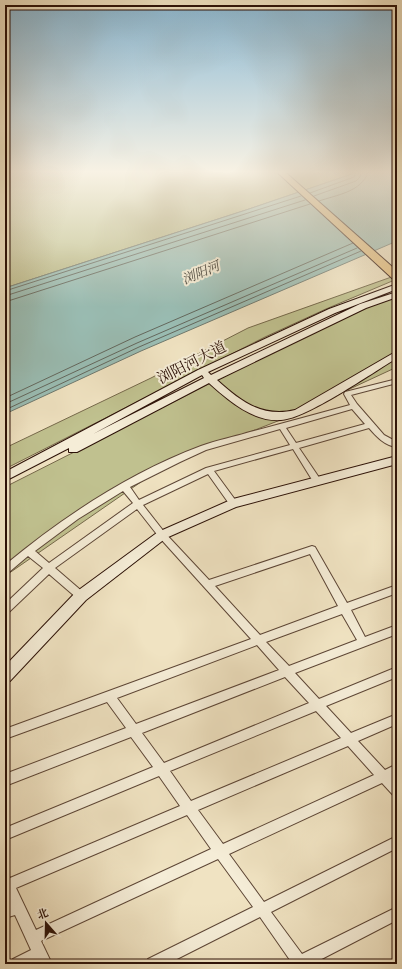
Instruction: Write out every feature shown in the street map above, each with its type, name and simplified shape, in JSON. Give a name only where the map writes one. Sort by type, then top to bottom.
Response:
[{"type":"highway","points":[[331,217],[397,277]]},
{"type":"highway","points":[[344,217],[397,266]]},
{"type":"main road","name":"浏阳河大道","points":[[5,485],[212,378],[363,306],[392,295],[397,286]]},
{"type":"main road","name":"浏阳河大道","points":[[5,477],[201,372],[332,311],[392,295]]},
{"type":"main road","points":[[201,372],[212,378],[229,396],[257,413],[281,417],[298,413],[397,354]]},
{"type":"main road","points":[[5,676],[81,596],[162,535],[233,503],[397,460]]},
{"type":"street","points":[[396,444],[381,437],[354,406],[347,394],[397,381]]},
{"type":"street","points":[[5,570],[28,550],[92,505],[124,486],[204,448],[354,406]]},
{"type":"street","points":[[5,610],[49,568],[138,504],[209,470],[370,425]]},
{"type":"street","points":[[282,427],[317,481]]},
{"type":"street","points":[[209,470],[233,503]]},
{"type":"street","points":[[124,486],[162,535],[397,791]]},
{"type":"street","points":[[28,550],[81,596]]},
{"type":"street","points":[[208,584],[312,550],[363,642]]},
{"type":"street","points":[[5,734],[344,607],[397,589]]},
{"type":"street","points":[[5,780],[134,732],[397,629]]},
{"type":"street","points":[[5,834],[397,672]]},
{"type":"street","points":[[109,696],[300,964],[397,913]]},
{"type":"street","points":[[18,964],[43,958],[6,883],[188,808],[397,719]]},
{"type":"street","points":[[33,938],[397,770]]},
{"type":"street","points":[[153,964],[397,842]]},
{"type":"street","points":[[5,912],[18,907]]},
{"type":"green space","points":[[5,217],[224,217],[5,288]]},
{"type":"green space","points":[[397,275],[397,279],[265,337],[5,469],[5,448],[151,378],[248,328]]},
{"type":"green space","points":[[397,296],[397,367],[298,413],[164,466],[5,576],[5,487],[363,306]]},
{"type":"water","name":"浏阳河","points":[[224,217],[397,217],[397,241],[141,351],[5,414],[5,288]]}]
